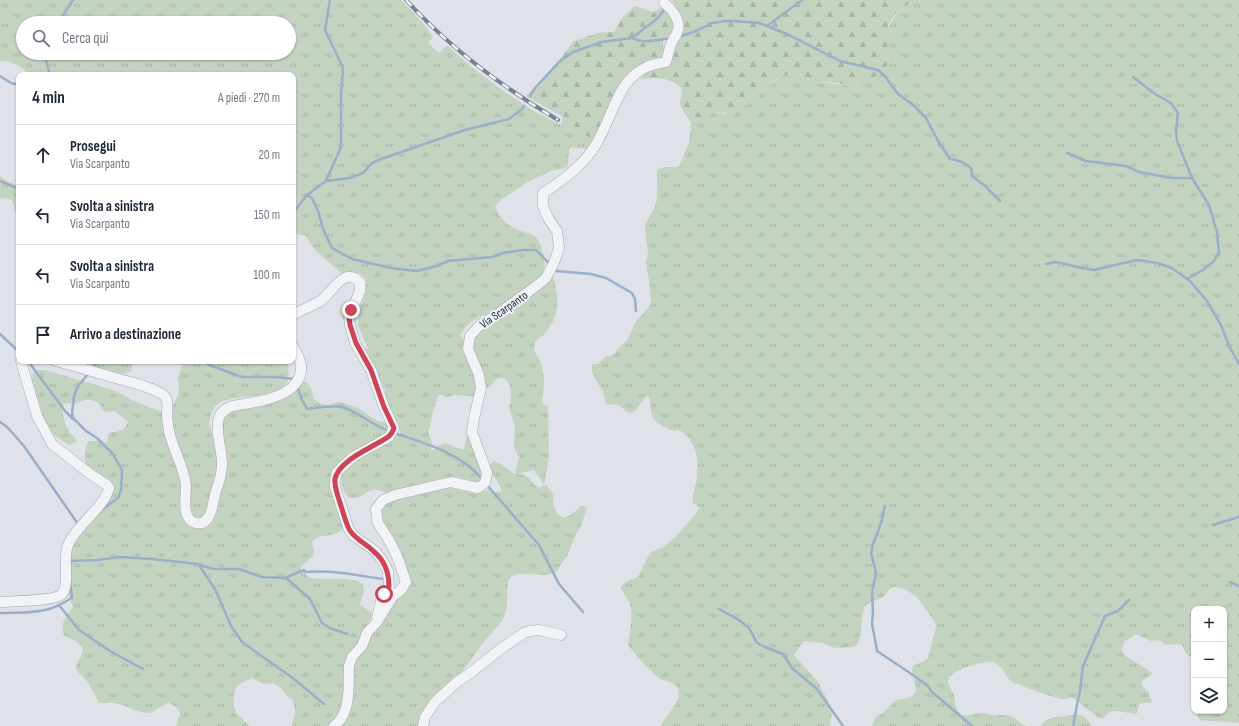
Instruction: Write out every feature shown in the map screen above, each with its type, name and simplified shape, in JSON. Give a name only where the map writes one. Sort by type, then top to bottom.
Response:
[{"type":"street","name":"Via Scarpanto","points":[[334,726],[345,710],[347,703],[350,661],[362,646],[367,633],[377,622],[393,596],[402,589],[406,582],[397,556],[378,523],[376,509],[383,500],[395,495],[451,482],[478,488],[485,484],[487,473],[472,432],[481,388],[479,375],[468,349],[470,336],[480,325],[495,316],[546,278],[554,263],[559,248],[557,231],[548,218],[543,206],[543,194],[571,173],[595,148],[607,124],[612,109],[628,81],[649,66],[666,62],[671,45],[679,28],[679,24],[668,6],[664,3]]},
{"type":"street","name":"Via Scarpanto","points":[[296,312],[323,299],[341,280],[352,277],[360,282],[360,292],[349,317],[352,334],[360,352],[371,370],[384,407],[394,428],[389,437],[354,457],[337,472],[335,487],[349,530],[354,536],[375,552],[382,560],[388,572],[389,587],[381,601],[377,622]]},
{"type":"street","points":[[66,364],[140,385],[163,395],[167,401],[169,432],[184,476],[186,512],[192,522],[198,524],[203,523],[209,518],[221,475],[222,464],[218,421],[222,412],[226,408],[233,405],[254,403],[275,397],[294,386],[299,376],[301,366],[296,354]]},
{"type":"street","points":[[0,602],[58,597],[62,594],[66,586],[65,564],[68,545],[77,530],[105,498],[109,488],[52,444],[38,416],[22,364]]},
{"type":"street","points":[[423,726],[425,716],[440,697],[457,682],[524,633],[539,630],[561,635]]},
{"type":"green space","points":[[0,0],[401,0],[430,32],[433,37],[428,43],[439,53],[447,45],[480,74],[529,108],[554,122],[594,139],[586,149],[571,147],[569,151],[568,166],[566,168],[551,171],[526,183],[498,202],[495,207],[506,223],[514,228],[535,236],[540,243],[543,253],[544,271],[519,294],[496,309],[471,322],[463,330],[460,336],[463,338],[479,379],[476,397],[455,395],[447,397],[439,394],[433,411],[429,430],[432,443],[431,451],[445,443],[464,449],[467,436],[472,436],[486,475],[478,484],[448,477],[388,493],[373,490],[354,498],[347,496],[343,489],[341,476],[348,465],[394,438],[401,432],[388,406],[385,389],[381,386],[364,351],[369,349],[358,326],[360,308],[366,291],[366,279],[360,273],[350,273],[343,276],[313,248],[305,235],[296,234],[296,72],[26,72],[16,65],[0,61]]},
{"type":"green space","points":[[672,0],[916,0],[913,3],[901,7],[889,24],[886,35],[889,62],[884,71],[863,83],[850,86],[838,83],[814,81],[798,74],[791,74],[776,79],[746,106],[736,112],[710,114],[691,123],[680,104],[682,90],[678,85],[668,80],[655,78],[640,80],[646,71],[663,67],[679,15]]},
{"type":"green space","points":[[916,0],[1239,0],[1239,723],[1200,720],[1197,716],[1198,714],[1227,714],[1227,606],[1191,606],[1191,656],[1186,654],[1182,645],[1169,645],[1164,644],[1161,641],[1151,641],[1136,634],[1124,642],[1122,650],[1124,655],[1152,674],[1141,683],[1148,692],[1152,701],[1150,703],[1141,703],[1137,713],[1135,714],[1114,711],[1107,714],[1104,718],[1099,718],[1072,697],[1061,699],[1013,682],[1002,668],[993,662],[989,662],[976,664],[962,669],[951,675],[949,678],[949,685],[954,695],[957,710],[964,715],[984,713],[1008,715],[1028,726],[872,726],[876,717],[884,712],[893,703],[897,700],[911,697],[915,693],[916,689],[912,671],[913,666],[928,658],[936,627],[935,622],[917,597],[906,590],[894,587],[883,597],[864,607],[860,637],[857,645],[853,647],[835,648],[822,643],[804,641],[794,655],[819,683],[832,710],[830,726],[660,726],[671,712],[677,700],[679,694],[678,689],[675,685],[660,678],[654,673],[642,662],[628,645],[631,609],[620,588],[625,582],[638,577],[650,553],[671,541],[700,508],[693,503],[693,495],[697,477],[697,457],[692,442],[684,433],[679,430],[668,429],[659,424],[652,417],[648,396],[636,410],[630,413],[619,405],[606,404],[603,391],[592,372],[592,364],[598,364],[605,357],[613,355],[628,339],[635,323],[649,307],[651,302],[646,262],[648,253],[645,225],[657,200],[657,170],[664,167],[679,167],[689,143],[691,123],[706,114],[715,112],[724,114],[741,109],[767,86],[782,76],[800,74],[814,81],[850,86],[859,84],[882,73],[888,66],[889,57],[886,38],[887,29],[901,7],[913,3]]},
{"type":"green space","points":[[665,5],[674,18],[674,27],[673,31],[663,41],[664,50],[662,58],[644,65],[594,139],[561,125],[563,117],[526,96],[561,58],[574,41],[598,33],[614,32],[622,18],[635,6],[653,12]]},
{"type":"green space","points":[[0,176],[8,182],[16,184],[16,212],[13,201],[0,198]]},
{"type":"green space","points":[[552,272],[557,296],[556,311],[550,326],[537,340],[534,347],[543,368],[544,383],[542,401],[544,405],[548,406],[549,457],[544,485],[548,487],[553,494],[555,508],[558,514],[563,518],[571,515],[581,506],[587,507],[582,523],[568,554],[555,573],[548,575],[521,574],[510,578],[503,619],[420,726],[338,726],[352,666],[370,636],[382,623],[396,598],[407,589],[381,517],[382,505],[385,502],[447,485],[470,491],[474,494],[488,490],[499,492],[502,490],[490,469],[490,465],[493,461],[500,463],[515,474],[519,457],[514,447],[515,427],[509,408],[511,399],[510,386],[505,379],[501,378],[497,379],[488,388],[484,387],[472,353],[474,333]],"holes":[[[534,470],[544,485],[540,488],[537,487],[527,476],[517,474]]]},
{"type":"green space","points":[[77,364],[132,364],[131,371],[128,373],[119,374],[107,369],[102,374]]},
{"type":"green space","points":[[182,364],[288,364],[288,380],[286,386],[274,393],[231,399],[222,401],[215,406],[209,423],[216,449],[216,479],[206,513],[202,518],[194,517],[190,506],[189,478],[173,426],[173,405],[178,396],[178,378]]},
{"type":"green space","points":[[35,370],[44,370],[118,392],[134,401],[162,412],[180,469],[183,512],[204,527],[210,524],[215,513],[221,421],[228,410],[273,403],[283,398],[303,381],[310,386],[314,399],[321,404],[329,405],[341,402],[358,408],[376,420],[388,423],[389,434],[339,464],[338,507],[343,528],[335,534],[319,537],[312,542],[314,554],[302,566],[301,569],[311,578],[347,579],[355,580],[360,583],[363,586],[364,593],[360,605],[371,612],[372,616],[365,629],[340,711],[333,722],[327,726],[292,726],[295,712],[293,700],[286,695],[281,688],[273,683],[264,684],[252,678],[238,685],[234,700],[236,712],[249,726],[176,726],[180,714],[176,707],[169,703],[154,711],[146,713],[117,703],[99,703],[87,681],[76,668],[82,648],[77,642],[64,635],[62,627],[64,620],[73,607],[68,593],[69,547],[111,493],[87,466],[85,453],[87,443],[89,441],[102,441],[106,443],[108,440],[108,435],[111,432],[121,430],[128,422],[115,411],[105,412],[98,402],[93,400],[84,400],[75,404],[65,404],[63,405],[63,416],[69,431],[77,442],[69,445],[53,434],[46,425],[32,386]]},
{"type":"green space","points":[[1075,714],[1085,717],[1092,726],[1040,726],[1048,719]]},
{"type":"waterway","points":[[63,16],[73,0]]},
{"type":"waterway","points":[[326,181],[341,147],[341,94],[343,68],[325,30],[330,0]]},
{"type":"waterway","points":[[767,26],[802,0]]},
{"type":"waterway","points":[[530,96],[535,88],[560,61],[573,52],[602,42],[632,38],[658,18],[666,7]]},
{"type":"waterway","points":[[678,37],[696,31],[712,23],[725,21],[759,23],[789,35],[840,61],[878,70],[885,76],[898,94],[912,104],[926,118],[938,141],[950,159],[961,162],[971,168],[972,176],[984,185],[1000,201]]},
{"type":"waterway","points":[[632,38],[641,41],[671,38]]},
{"type":"waterway","points":[[46,60],[49,72]]},
{"type":"waterway","points":[[0,76],[16,84]]},
{"type":"waterway","points":[[1133,77],[1155,94],[1171,103],[1178,113],[1176,131],[1177,141],[1192,178],[1209,205],[1217,232],[1219,252],[1214,261],[1203,270],[1187,279]]},
{"type":"waterway","points":[[296,209],[307,195],[326,181],[350,178],[363,173],[372,163],[381,159],[465,130],[509,119],[524,106]]},
{"type":"waterway","points":[[1067,153],[1086,161],[1126,166],[1139,172],[1171,178],[1192,178]]},
{"type":"waterway","points":[[0,181],[16,188]]},
{"type":"waterway","points":[[307,195],[312,198],[318,211],[323,229],[332,248],[352,259],[391,268],[417,271],[437,266],[448,261],[492,257],[503,253],[523,250],[536,250],[550,264]]},
{"type":"waterway","points":[[1046,264],[1056,262],[1094,270],[1137,260],[1157,263],[1172,268],[1190,281],[1207,301],[1221,325],[1229,346],[1239,364]]},
{"type":"waterway","points":[[555,269],[556,271],[591,274],[606,278],[632,293],[635,299],[636,311]]},
{"type":"waterway","points":[[0,334],[16,349]]},
{"type":"waterway","points":[[30,364],[65,411],[73,419]]},
{"type":"waterway","points":[[92,368],[96,364]]},
{"type":"waterway","points":[[208,364],[242,377],[276,377],[294,380]]},
{"type":"waterway","points":[[88,374],[78,386],[74,396],[72,414],[74,419],[86,431],[97,438],[113,454],[122,470],[121,490],[118,498],[100,511]]},
{"type":"waterway","points":[[297,386],[307,409],[338,406],[353,411],[377,426],[389,431]]},
{"type":"waterway","points":[[0,422],[7,427],[24,446],[78,524]]},
{"type":"waterway","points":[[394,433],[429,445],[453,456],[464,462],[482,479]]},
{"type":"waterway","points":[[486,484],[539,545],[559,584],[583,612]]},
{"type":"waterway","points":[[885,506],[871,553],[876,573],[872,593],[872,623],[877,651],[928,686],[932,692],[972,726]]},
{"type":"waterway","points":[[1213,525],[1239,517]]},
{"type":"waterway","points":[[69,561],[98,560],[119,557],[153,559],[197,564],[213,569],[239,569],[262,577],[286,578],[310,599],[322,623],[330,628],[347,634]]},
{"type":"waterway","points":[[199,565],[215,589],[231,626],[242,642],[294,679],[324,704]]},
{"type":"waterway","points":[[287,577],[304,570],[306,572],[335,572],[382,579]]},
{"type":"waterway","points":[[0,613],[37,612],[55,607],[72,598],[70,582]]},
{"type":"waterway","points":[[1230,582],[1239,586]]},
{"type":"waterway","points":[[1073,726],[1083,666],[1105,616],[1118,611],[1129,600]]},
{"type":"waterway","points":[[59,605],[79,630],[110,651],[143,669]]},
{"type":"waterway","points":[[719,609],[739,620],[749,628],[757,643],[783,654],[792,668],[817,689],[843,726]]},
{"type":"railway","points":[[406,0],[440,34],[478,66],[517,94],[558,120]]},
{"type":"route","points":[[351,310],[349,317],[352,334],[360,352],[371,370],[384,407],[394,428],[389,437],[354,457],[337,472],[335,487],[349,530],[354,536],[375,552],[382,560],[388,572],[389,587],[384,594]]}]
